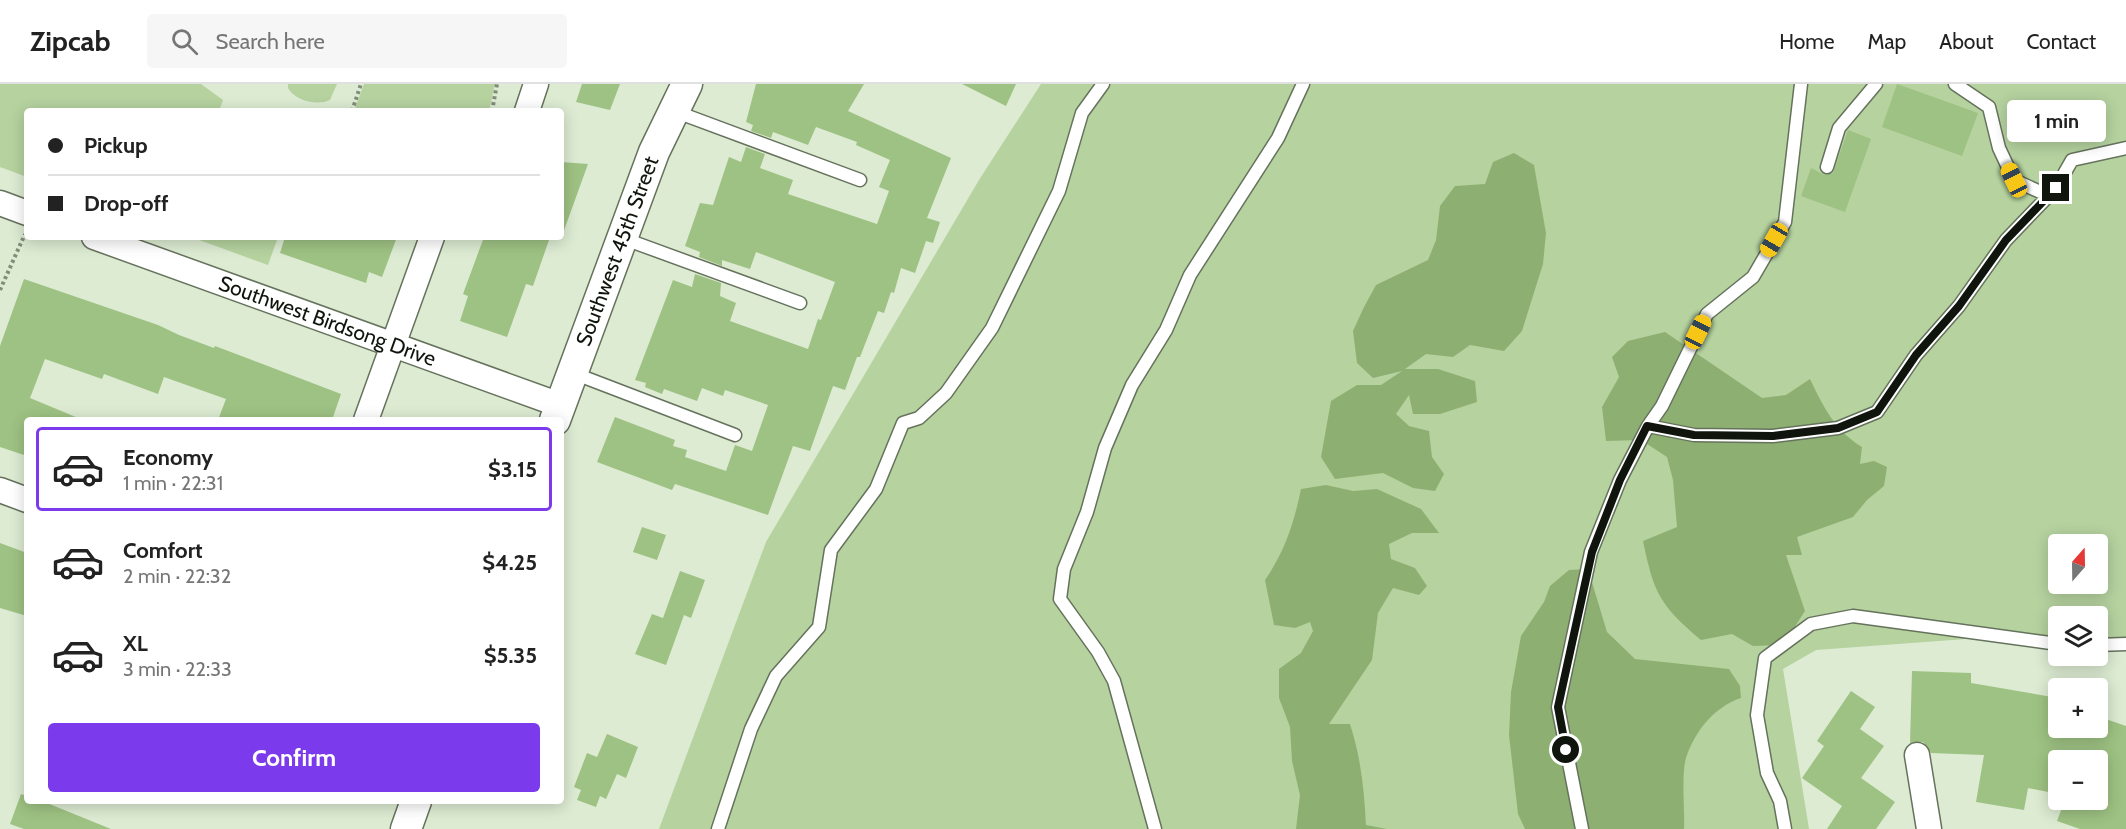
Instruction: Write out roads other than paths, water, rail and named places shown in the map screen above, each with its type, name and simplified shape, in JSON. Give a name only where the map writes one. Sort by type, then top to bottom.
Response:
[{"type":"street","points":[[528,108],[536,84]]},
{"type":"street","name":"Southwest 45th Street","points":[[558,412],[654,152],[687,84]]},
{"type":"street","points":[[0,203],[24,212]]},
{"type":"street","name":"Southwest Birdsong Drive","points":[[102,240],[393,344],[558,412]]},
{"type":"street","points":[[367,417],[431,240]]},
{"type":"street","points":[[0,490],[24,499]]},
{"type":"street","points":[[1917,755],[1929,829]]},
{"type":"street","points":[[406,829],[415,804]]},
{"type":"lane","points":[[718,829],[751,729],[776,676],[819,627],[831,550],[876,489],[903,423],[919,418],[946,393],[992,328],[1059,191],[1082,113],[1102,84]]},
{"type":"lane","points":[[1155,829],[1114,681],[1098,652],[1060,600],[1064,570],[1087,512],[1105,448],[1132,385],[1166,330],[1201,257],[1278,138],[1303,84]]},
{"type":"lane","points":[[1582,829],[1558,707],[1592,552],[1620,480],[1647,426],[1662,406],[1707,314],[1753,277],[1785,222],[1801,84]]},
{"type":"lane","points":[[1827,167],[1839,128],[1876,84]]},
{"type":"lane","points":[[1955,84],[1989,107],[1999,148],[2014,180],[2049,196]]},
{"type":"lane","points":[[674,111],[860,180]]},
{"type":"lane","points":[[1647,426],[1694,435],[1773,436],[1838,428],[1877,412],[1916,355],[1959,306],[2006,240],[2049,196],[2072,160],[2126,148]]},
{"type":"lane","points":[[622,238],[800,303]]},
{"type":"lane","points":[[573,373],[735,435]]},
{"type":"lane","points":[[1785,829],[1780,801],[1767,773],[1757,715],[1765,658],[1811,624],[1853,616],[2048,643]]},
{"type":"lane","points":[[2108,645],[2126,644]]}]
